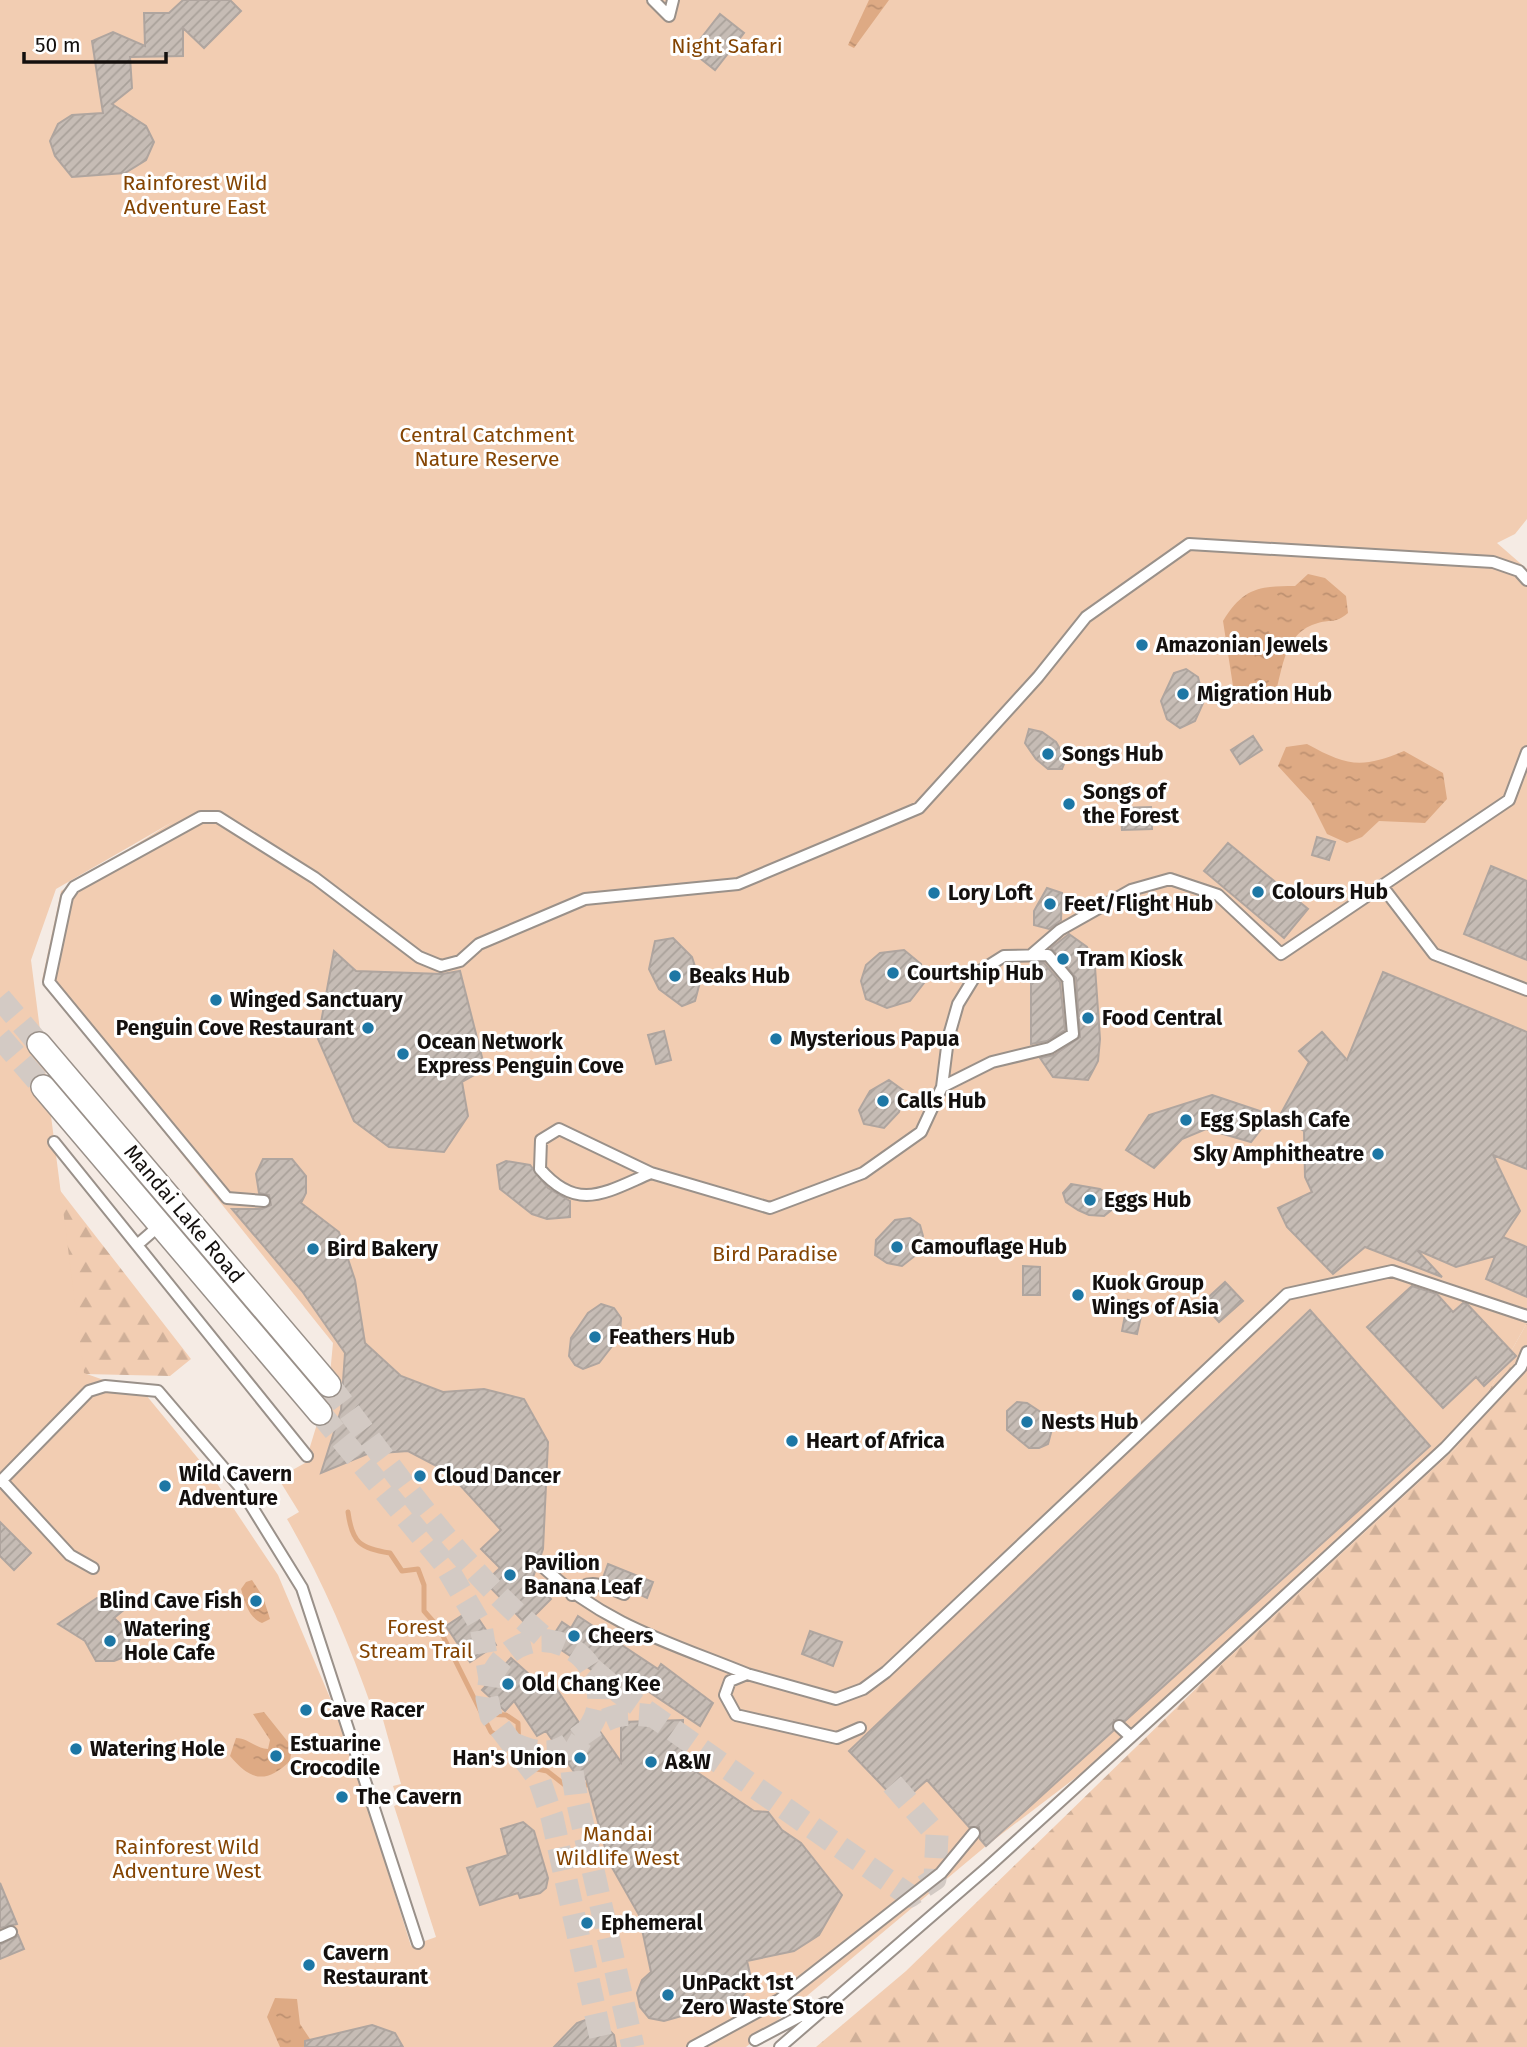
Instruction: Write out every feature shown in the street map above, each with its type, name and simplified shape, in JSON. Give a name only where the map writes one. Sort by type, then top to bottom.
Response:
[{"type":"street","name":"Mandai Lake Road","points":[[39,1044],[329,1385]]},
{"type":"street","name":"Mandai Lake Road","points":[[43,1087],[320,1413]]},
{"type":"lane","points":[[653,0],[669,16],[673,0]]},
{"type":"lane","points":[[264,1201],[227,1198],[49,982],[67,897],[74,887],[201,817],[218,817],[315,878],[419,957],[441,966],[460,961],[479,944],[585,899],[738,884],[919,808],[1038,677],[1086,618],[1189,544],[1493,562],[1519,571],[1527,580]]},
{"type":"lane","points":[[1031,955],[1060,930],[1131,890],[1170,879],[1218,895],[1281,954],[1509,800],[1527,752]]},
{"type":"lane","points":[[1382,886],[1434,954],[1527,990]]},
{"type":"lane","points":[[651,1173],[595,1197],[567,1193],[540,1169],[541,1140],[559,1129],[651,1173],[770,1208],[863,1173],[921,1132],[942,1087],[948,1039],[958,1004],[977,973],[1004,956],[1048,955],[1068,979],[1073,1034],[1050,1048],[992,1062],[942,1087]]},
{"type":"lane","points":[[54,1142],[307,1456]]},
{"type":"lane","points":[[137,1245],[160,1225]]},
{"type":"lane","points":[[544,1568],[572,1595],[613,1620],[747,1674],[836,1699],[863,1689],[886,1672],[1287,1294],[1392,1271],[1527,1316]]},
{"type":"lane","points":[[780,2047],[988,1867],[1445,1448],[1521,1367],[1527,1352]]},
{"type":"lane","points":[[93,1568],[70,1555],[1,1481],[89,1391],[105,1387],[158,1391],[239,1486],[302,1588],[418,1943]]},
{"type":"lane","points":[[572,1595],[582,1584],[592,1582],[624,1594]]},
{"type":"lane","points":[[747,1674],[730,1681],[725,1695],[736,1715],[837,1738],[860,1728]]},
{"type":"lane","points":[[1119,1726],[1131,1738]]},
{"type":"lane","points":[[692,2047],[779,2000],[940,1873],[974,1833]]},
{"type":"lane","points":[[0,1937],[11,1933]]},
{"type":"lane","points":[[788,2014],[834,1999]]},
{"type":"lane","points":[[755,2040],[834,1999]]},
{"type":"green space","points":[[0,0],[1527,0],[1527,519],[1515,534],[1497,543],[1527,569],[1527,1323],[1457,1447],[1209,1676],[986,1846],[746,2047],[0,2047]],"holes":[[[174,821],[61,891],[42,980],[333,1343],[329,1385],[305,1463],[278,1478],[299,1512],[287,1519],[334,1613],[373,1711],[380,1709],[401,1784],[393,1786],[399,1804],[394,1806],[436,1937],[411,1946],[344,1731],[278,1575],[210,1473],[146,1395],[84,1373],[31,960],[56,889]]]},
{"type":"green space","points":[[0,1113],[191,1359],[170,1376],[84,1374],[0,1459]]},
{"type":"green space","points":[[1527,1323],[1527,2047],[816,2047],[906,1971],[1209,1676],[1457,1447]]},
{"type":"water","points":[[869,0],[889,0],[854,48],[848,45]]},
{"type":"water","points":[[1308,574],[1325,578],[1346,596],[1348,613],[1336,620],[1318,623],[1298,634],[1287,652],[1275,695],[1263,704],[1250,701],[1233,686],[1223,621],[1237,602],[1252,591],[1295,586]]},
{"type":"water","points":[[1307,744],[1333,757],[1354,762],[1376,761],[1404,751],[1443,773],[1447,799],[1425,823],[1379,821],[1362,837],[1347,843],[1327,834],[1311,802],[1278,766],[1286,747]]},
{"type":"water","points":[[252,1580],[263,1597],[270,1619],[262,1623],[250,1613],[241,1589],[246,1582]]},
{"type":"water","points":[[264,1712],[292,1747],[290,1761],[273,1773],[259,1776],[245,1771],[230,1756],[236,1738],[268,1749],[270,1740],[253,1714]]},
{"type":"water","points":[[275,1998],[297,1999],[300,2024],[310,2039],[308,2047],[280,2047],[267,2017]]},
{"type":"building","points":[[183,0],[230,0],[241,11],[204,48],[183,28],[183,56],[130,57],[132,88],[112,104],[146,126],[154,142],[146,160],[125,173],[72,177],[55,156],[50,141],[58,124],[72,115],[103,113],[92,41],[113,32],[145,46],[144,13],[169,13]]},
{"type":"building","points":[[720,14],[744,33],[715,70],[691,51]]},
{"type":"building","name":"Migration Hub","points":[[1186,669],[1198,677],[1204,701],[1195,721],[1180,728],[1167,719],[1161,701],[1174,673]]},
{"type":"building","name":"Songs Hub","points":[[1029,729],[1042,732],[1056,742],[1066,759],[1062,769],[1048,769],[1036,759],[1025,743]]},
{"type":"building","points":[[1253,736],[1262,750],[1240,764],[1231,750]]},
{"type":"building","points":[[1151,807],[1152,829],[1122,830],[1121,808]]},
{"type":"building","points":[[1317,837],[1335,842],[1329,860],[1312,855]]},
{"type":"building","name":"Colours Hub","points":[[1228,843],[1308,909],[1284,938],[1204,871]]},
{"type":"building","points":[[1491,866],[1527,881],[1527,960],[1464,934]]},
{"type":"building","name":"Feet/Flight Hub","points":[[1047,888],[1062,893],[1061,920],[1049,929],[1034,925],[1034,911]]},
{"type":"building","points":[[1069,934],[1087,947],[1095,967],[1100,1039],[1098,1061],[1088,1080],[1053,1077],[1040,1058],[1054,1055],[1080,1037],[1076,978],[1051,948]]},
{"type":"building","name":"Beaks Hub","points":[[673,938],[692,957],[700,982],[695,1001],[682,1006],[659,989],[649,969],[655,941]]},
{"type":"building","name":"Courtship Hub","points":[[904,950],[921,964],[924,983],[910,1001],[887,1008],[866,999],[861,981],[866,965],[880,953]]},
{"type":"building","name":"Ocean Network Express Penguin Cove","points":[[334,951],[356,971],[442,974],[460,971],[485,1069],[462,1082],[468,1116],[444,1152],[389,1147],[354,1121],[318,1039]]},
{"type":"building","points":[[1037,963],[1044,963],[1060,982],[1065,1030],[1047,1041],[1031,1044],[1031,975]]},
{"type":"building","points":[[1383,972],[1527,1032],[1527,1169],[1493,1155],[1520,1211],[1503,1237],[1527,1247],[1527,1297],[1486,1279],[1495,1256],[1456,1267],[1417,1250],[1442,1277],[1365,1247],[1333,1274],[1287,1227],[1278,1208],[1312,1192],[1305,1177],[1304,1131],[1279,1117],[1309,1062],[1299,1051],[1322,1032],[1347,1060]]},
{"type":"building","points":[[664,1031],[671,1060],[656,1064],[648,1035]]},
{"type":"building","name":"Calls Hub","points":[[889,1080],[904,1091],[899,1112],[884,1128],[864,1124],[859,1110],[870,1091]]},
{"type":"building","points":[[1212,1095],[1272,1115],[1251,1142],[1206,1129],[1182,1139],[1154,1168],[1126,1150],[1149,1115]]},
{"type":"building","points":[[263,1159],[292,1159],[306,1176],[306,1193],[301,1203],[339,1232],[355,1280],[365,1343],[401,1376],[443,1392],[484,1389],[524,1399],[548,1442],[543,1549],[532,1580],[551,1599],[526,1624],[485,1582],[500,1568],[481,1549],[501,1530],[448,1472],[408,1451],[367,1454],[321,1473],[341,1410],[345,1353],[302,1291],[232,1209],[262,1209],[271,1205],[269,1195],[259,1193],[256,1174]]},
{"type":"building","points":[[506,1161],[530,1165],[548,1188],[570,1201],[570,1217],[547,1219],[532,1214],[500,1189],[497,1165]]},
{"type":"building","name":"Eggs Hub","points":[[1071,1184],[1100,1189],[1114,1198],[1114,1208],[1104,1216],[1089,1215],[1078,1210],[1066,1202],[1063,1193]]},
{"type":"building","name":"Camouflage Hub","points":[[910,1218],[920,1225],[923,1236],[916,1255],[902,1266],[887,1263],[875,1255],[876,1240],[895,1220]]},
{"type":"building","points":[[1023,1266],[1040,1267],[1040,1295],[1023,1295]]},
{"type":"building","points":[[1225,1282],[1243,1301],[1219,1322],[1202,1303]]},
{"type":"building","points":[[1412,1286],[1437,1294],[1453,1312],[1463,1303],[1467,1304],[1516,1356],[1484,1386],[1476,1377],[1443,1408],[1367,1327]]},
{"type":"building","points":[[1128,1300],[1144,1303],[1137,1334],[1122,1331]]},
{"type":"building","name":"Feathers Hub","points":[[601,1304],[614,1308],[621,1318],[620,1336],[599,1363],[583,1369],[575,1365],[569,1356],[571,1338],[588,1313]]},
{"type":"building","points":[[1310,1310],[1430,1446],[1125,1721],[1114,1720],[1113,1731],[986,1846],[980,1839],[979,1827],[969,1827],[927,1780],[900,1804],[849,1751]]},
{"type":"building","name":"Nests Hub","points":[[1017,1402],[1027,1403],[1045,1415],[1052,1429],[1048,1444],[1029,1448],[1007,1430],[1007,1411]]},
{"type":"building","points":[[0,1522],[31,1553],[14,1570],[0,1556]]},
{"type":"building","points":[[608,1564],[653,1582],[647,1598],[603,1578]]},
{"type":"building","points":[[97,1598],[115,1600],[125,1609],[114,1618],[129,1632],[130,1639],[122,1658],[114,1661],[96,1661],[85,1641],[58,1624]]},
{"type":"building","points":[[472,1609],[496,1645],[470,1662],[446,1626]]},
{"type":"building","points":[[578,1616],[658,1669],[661,1664],[713,1703],[700,1726],[631,1680],[624,1691],[549,1642],[562,1622],[571,1628]]},
{"type":"building","points":[[810,1631],[842,1642],[833,1666],[802,1654]]},
{"type":"building","points":[[511,1658],[549,1692],[556,1688],[580,1724],[590,1717],[621,1762],[621,1722],[683,1720],[682,1762],[754,1811],[768,1812],[782,1830],[801,1843],[842,1895],[819,1935],[794,1951],[747,1961],[751,1978],[746,1992],[738,2000],[664,2021],[649,2018],[640,2007],[637,1993],[642,1980],[651,1972],[639,1915],[609,1862],[586,1778],[581,1782],[546,1731],[537,1736],[514,1701],[505,1711],[482,1690]]},
{"type":"building","points":[[523,1822],[534,1831],[548,1878],[546,1888],[540,1893],[520,1898],[518,1893],[480,1905],[467,1868],[508,1855],[501,1829]]},
{"type":"building","points":[[0,1883],[17,1924],[0,1928]]},
{"type":"building","points":[[18,1935],[24,1949],[0,1959],[0,1945]]},
{"type":"building","points":[[588,2019],[602,2023],[614,2035],[616,2047],[554,2047],[577,2023]]},
{"type":"building","points":[[372,2025],[395,2033],[403,2047],[305,2047],[305,2041]]},
{"type":"waterway","points":[[348,1512],[352,1531],[359,1542],[371,1549],[390,1553],[402,1571],[418,1569],[424,1585],[424,1611],[439,1628],[491,1732],[510,1743],[527,1767],[547,1771],[570,1789],[594,1783]]},
{"type":"waterway","points":[[483,1714],[506,1715],[518,1723],[519,1755]]},
{"type":"tunnel","points":[[0,998],[39,1044]]},
{"type":"tunnel","points":[[0,1037],[43,1087]]},
{"type":"tunnel","points":[[329,1385],[458,1551],[515,1612],[547,1640]]},
{"type":"tunnel","points":[[320,1413],[444,1563],[481,1626],[490,1679],[487,1698],[491,1716],[539,1779],[552,1817],[603,2047]]},
{"type":"tunnel","points":[[490,1679],[509,1653],[527,1643],[544,1641],[573,1650],[588,1665],[597,1684],[599,1694],[596,1715],[574,1752],[572,1771],[633,2047]]},
{"type":"tunnel","points":[[592,1669],[619,1692],[910,1896],[935,1879],[937,1835],[888,1779]]},
{"type":"tunnel","points":[[514,1744],[531,1750],[556,1750],[595,1726],[620,1715],[657,1717]]},
{"type":"place","name":"Amazonian Jewels","points":[[1142,645]]},
{"type":"place","name":"Migration Hub","points":[[1183,694]]},
{"type":"place","name":"Songs Hub","points":[[1048,754]]},
{"type":"place","name":"Songs of the Forest","points":[[1069,804]]},
{"type":"place","name":"Colours Hub","points":[[1258,892]]},
{"type":"place","name":"Lory Loft","points":[[934,893]]},
{"type":"place","name":"Feet/Flight Hub","points":[[1050,904]]},
{"type":"place","name":"Tram Kiosk","points":[[1063,959]]},
{"type":"place","name":"Courtship Hub","points":[[893,973]]},
{"type":"place","name":"Beaks Hub","points":[[675,976]]},
{"type":"place","name":"Winged Sanctuary","points":[[216,1000]]},
{"type":"place","name":"Food Central","points":[[1088,1018]]},
{"type":"place","name":"Penguin Cove Restaurant","points":[[368,1028]]},
{"type":"place","name":"Mysterious Papua","points":[[776,1039]]},
{"type":"place","name":"Ocean Network Express Penguin Cove","points":[[403,1054]]},
{"type":"place","name":"Calls Hub","points":[[883,1101]]},
{"type":"place","name":"Egg Splash Cafe","points":[[1186,1120]]},
{"type":"place","name":"Sky Amphitheatre","points":[[1378,1154]]},
{"type":"place","name":"Eggs Hub","points":[[1090,1200]]},
{"type":"place","name":"Camouflage Hub","points":[[897,1247]]},
{"type":"place","name":"Bird Bakery","points":[[313,1249]]},
{"type":"place","name":"Kuok Group Wings of Asia","points":[[1078,1295]]},
{"type":"place","name":"Feathers Hub","points":[[595,1337]]},
{"type":"place","name":"Nests Hub","points":[[1027,1422]]},
{"type":"place","name":"Heart of Africa","points":[[792,1441]]},
{"type":"place","name":"Cloud Dancer","points":[[420,1476]]},
{"type":"place","name":"Wild Cavern Adventure","points":[[165,1486]]},
{"type":"place","name":"Pavilion Banana Leaf","points":[[510,1575]]},
{"type":"place","name":"Blind Cave Fish","points":[[256,1601]]},
{"type":"place","name":"Cheers","points":[[574,1636]]},
{"type":"place","name":"Watering Hole Cafe","points":[[110,1641]]},
{"type":"place","name":"Old Chang Kee","points":[[508,1684]]},
{"type":"place","name":"Cave Racer","points":[[306,1710]]},
{"type":"place","name":"Watering Hole","points":[[76,1749]]},
{"type":"place","name":"Estuarine Crocodile","points":[[276,1756]]},
{"type":"place","name":"Han's Union","points":[[580,1758]]},
{"type":"place","name":"A&W","points":[[651,1762]]},
{"type":"place","name":"The Cavern","points":[[342,1797]]},
{"type":"place","name":"Ephemeral","points":[[587,1923]]},
{"type":"place","name":"Cavern Restaurant","points":[[309,1965]]},
{"type":"place","name":"UnPackt 1st Zero Waste Store","points":[[668,1995]]},
{"type":"park label","name":"Night Safari","points":[[727,46]]},
{"type":"park label","name":"Rainforest Wild Adventure East","points":[[195,195]]},
{"type":"park label","name":"Central Catchment Nature Reserve","points":[[487,447]]},
{"type":"park label","name":"Bird Paradise","points":[[775,1254]]},
{"type":"park label","name":"Forest Stream Trail","points":[[416,1639]]},
{"type":"park label","name":"Mandai Wildlife West","points":[[618,1846]]},
{"type":"park label","name":"Rainforest Wild Adventure West","points":[[187,1859]]}]
